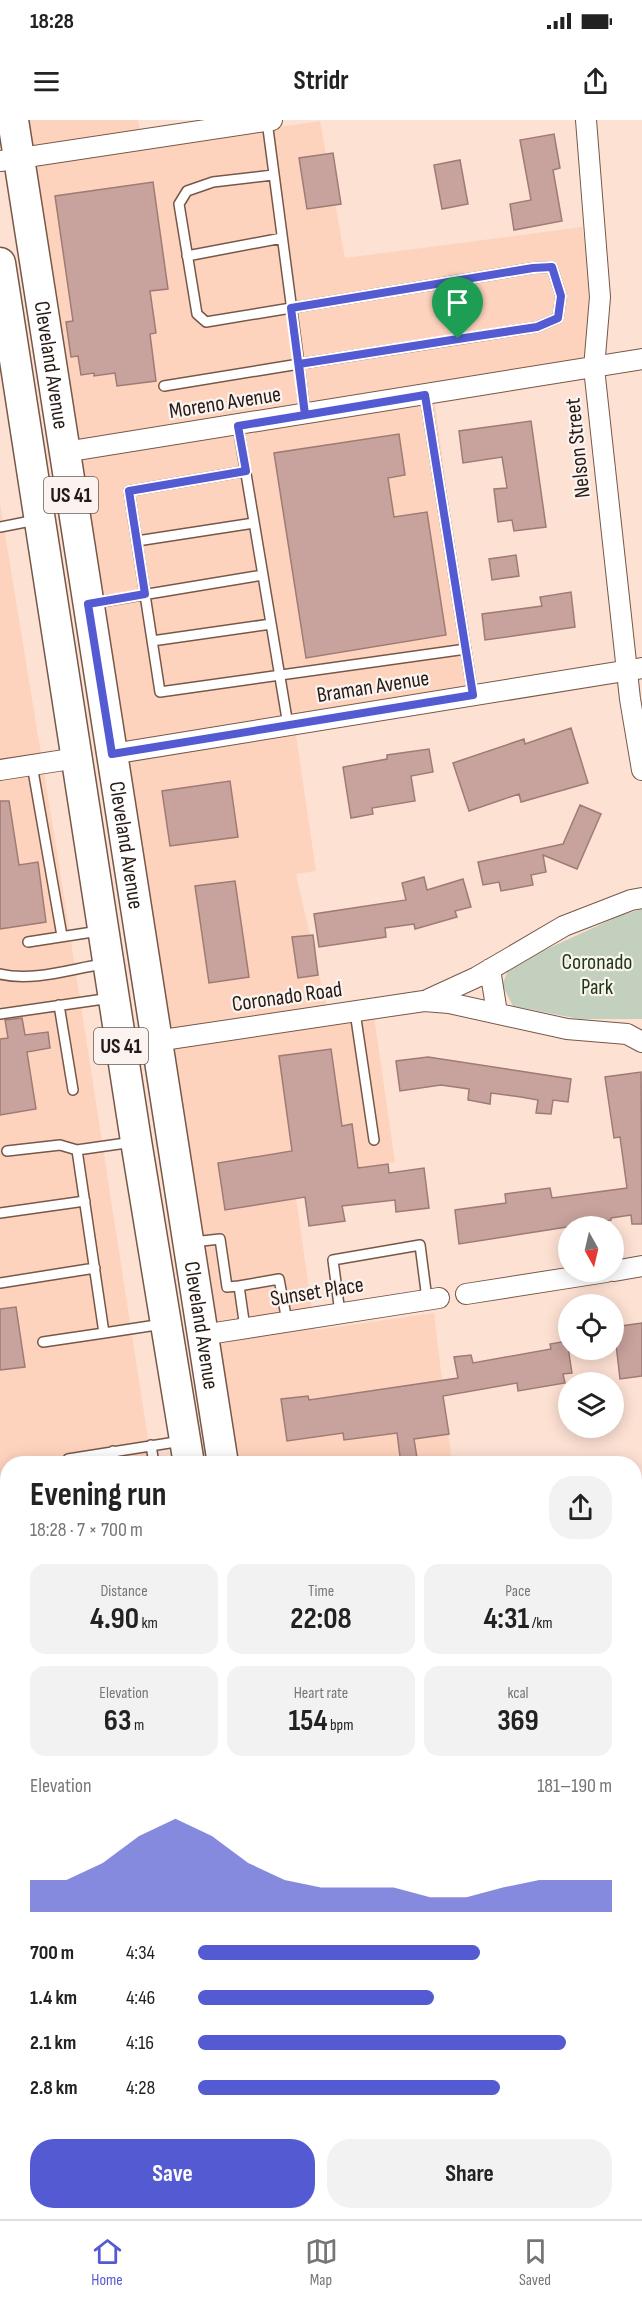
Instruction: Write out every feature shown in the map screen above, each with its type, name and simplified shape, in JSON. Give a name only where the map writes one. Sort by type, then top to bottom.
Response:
[{"type":"main road","name":"Cleveland Avenue","points":[[13,120],[10,159],[65,452],[222,1456]]},
{"type":"main road","name":"Cleveland Avenue","points":[[0,263],[108,963],[187,1453]]},
{"type":"main road","points":[[65,679],[88,729],[112,754]]},
{"type":"main road","points":[[77,758],[99,785],[124,832]]},
{"type":"street","points":[[10,159],[269,120]]},
{"type":"street","name":"Nelson Street","points":[[586,120],[600,297],[594,368],[634,670],[642,770]]},
{"type":"street","name":"Moreno Avenue","points":[[65,452],[238,426],[642,359]]},
{"type":"street","name":"Braman Avenue","points":[[112,754],[634,670]]},
{"type":"street","points":[[0,770],[77,758]]},
{"type":"street","name":"Coronado Road","points":[[156,1041],[424,1001],[457,988],[564,926],[631,900],[642,898]]},
{"type":"street","points":[[490,969],[498,1013]]},
{"type":"street","name":"Coronado Road","points":[[424,1001],[449,1003],[567,1029],[637,1037]]},
{"type":"street","points":[[624,1269],[642,1266]]},
{"type":"street","points":[[465,1294],[558,1279]]},
{"type":"street","name":"Sunset Place","points":[[202,1335],[433,1299]]},
{"type":"lane","points":[[269,120],[273,175],[305,415]]},
{"type":"lane","points":[[164,386],[537,327],[558,318],[561,296],[552,267],[533,268],[206,322],[197,315],[179,204],[187,191],[213,182],[273,175]]},
{"type":"lane","points":[[187,255],[282,237]]},
{"type":"lane","points":[[425,395],[473,695]]},
{"type":"lane","points":[[238,426],[288,725]]},
{"type":"lane","points":[[246,471],[129,491],[160,692],[466,649]]},
{"type":"lane","points":[[0,527],[40,520]]},
{"type":"lane","points":[[136,541],[254,523]]},
{"type":"lane","points":[[88,604],[263,575]]},
{"type":"lane","points":[[152,641],[271,624]]},
{"type":"lane","points":[[32,765],[62,936]]},
{"type":"lane","points":[[28,942],[104,930]]},
{"type":"lane","points":[[0,974],[14,978],[36,976],[108,963]]},
{"type":"lane","points":[[0,1014],[114,998]]},
{"type":"lane","points":[[59,1005],[73,1090]]},
{"type":"lane","points":[[355,1012],[374,1140]]},
{"type":"lane","points":[[7,1151],[60,1145],[77,1150],[136,1141]]},
{"type":"lane","points":[[77,1150],[104,1333]]},
{"type":"lane","points":[[0,1213],[85,1201]]},
{"type":"lane","points":[[188,1243],[220,1239],[227,1287],[279,1279],[287,1321]]},
{"type":"lane","points":[[340,1313],[333,1260],[420,1245],[433,1299]]},
{"type":"lane","points":[[0,1283],[95,1268]]},
{"type":"lane","points":[[238,1286],[245,1328]]},
{"type":"lane","points":[[43,1342],[165,1323]]},
{"type":"lane","points":[[85,1456],[151,1445],[187,1453]]},
{"type":"lane","points":[[151,1445],[153,1456]]},
{"type":"lane","points":[[113,1451],[114,1456]]},
{"type":"shaded area","points":[[24,120],[138,120],[143,147],[320,121],[345,258],[582,227],[608,376],[435,404],[475,702],[296,735],[316,871],[296,874],[331,1026],[374,1016],[395,1162],[293,1177],[315,1330],[434,1313],[451,1456],[228,1456]]},
{"type":"shaded area","points":[[0,503],[59,864],[151,1456],[0,1456]]},
{"type":"green space","name":"Coronado Park","points":[[642,909],[642,1019],[579,1019],[513,1006],[502,985],[510,966],[619,916]]},
{"type":"building","points":[[554,134],[560,168],[553,170],[562,221],[514,230],[510,204],[531,200],[520,140]]},
{"type":"building","points":[[333,153],[341,204],[307,209],[299,158]]},
{"type":"building","points":[[460,160],[468,204],[442,209],[434,165]]},
{"type":"building","points":[[153,182],[168,289],[150,291],[156,333],[150,334],[156,381],[117,386],[115,373],[81,375],[78,356],[71,357],[66,322],[73,321],[55,196]]},
{"type":"building","points":[[531,421],[546,527],[514,531],[512,520],[498,522],[494,489],[507,488],[502,457],[463,463],[459,431]]},
{"type":"building","points":[[399,434],[405,475],[388,478],[394,517],[427,512],[446,635],[306,658],[274,453]]},
{"type":"building","points":[[516,555],[519,576],[492,580],[489,559]]},
{"type":"building","points":[[571,592],[575,627],[485,640],[482,614],[542,606],[540,597]]},
{"type":"building","points":[[571,728],[588,783],[521,802],[519,794],[469,811],[453,763],[524,739],[525,744]]},
{"type":"building","points":[[429,749],[433,772],[411,776],[415,801],[372,808],[373,814],[351,818],[343,767],[387,759],[387,755]]},
{"type":"building","points":[[230,781],[238,837],[170,846],[162,791]]},
{"type":"building","points":[[0,801],[9,801],[19,865],[38,862],[46,922],[0,929]]},
{"type":"building","points":[[580,805],[601,814],[577,869],[543,855],[546,872],[531,875],[533,885],[501,891],[499,882],[483,885],[478,862],[563,844]]},
{"type":"building","points":[[424,877],[427,890],[463,879],[471,907],[455,911],[457,917],[415,929],[414,924],[385,928],[386,937],[319,947],[314,914],[406,900],[402,883]]},
{"type":"building","points":[[235,881],[249,977],[209,983],[195,886]]},
{"type":"building","points":[[313,935],[318,975],[298,978],[292,937]]},
{"type":"building","points":[[22,1018],[25,1035],[48,1032],[50,1048],[27,1052],[36,1109],[0,1115],[0,1039],[8,1038],[5,1020]]},
{"type":"building","points":[[331,1049],[342,1126],[352,1124],[358,1168],[388,1164],[389,1173],[424,1168],[429,1208],[396,1212],[395,1200],[342,1206],[345,1221],[309,1226],[305,1197],[225,1210],[218,1163],[292,1151],[279,1056]]},
{"type":"building","points":[[428,1057],[571,1079],[568,1102],[553,1100],[551,1114],[536,1113],[538,1100],[521,1097],[491,1093],[490,1104],[468,1100],[469,1089],[441,1085],[400,1091],[396,1061]]},
{"type":"building","points":[[641,1072],[642,1224],[632,1224],[631,1215],[558,1216],[558,1228],[459,1244],[455,1210],[506,1203],[505,1194],[550,1188],[552,1198],[627,1188],[620,1137],[614,1138],[605,1077]]},
{"type":"building","points":[[16,1307],[25,1367],[0,1370],[0,1309]]},
{"type":"building","points":[[642,1323],[642,1376],[624,1378],[624,1372],[619,1372],[618,1360],[624,1360],[624,1326]]},
{"type":"building","points":[[558,1343],[558,1360],[570,1360],[572,1372],[558,1372],[558,1384],[518,1391],[517,1383],[443,1396],[449,1434],[414,1439],[417,1456],[400,1456],[397,1433],[344,1440],[343,1433],[287,1441],[281,1399],[308,1396],[309,1400],[458,1378],[454,1357],[471,1355],[473,1363],[551,1349],[550,1344]]},
{"type":"route","points":[[458,339],[299,364],[305,415],[238,426],[246,471],[129,491],[145,594],[88,604],[112,754],[473,695],[425,395],[305,415],[291,308],[533,268],[552,267],[561,296],[558,318],[537,327],[458,339]]}]
